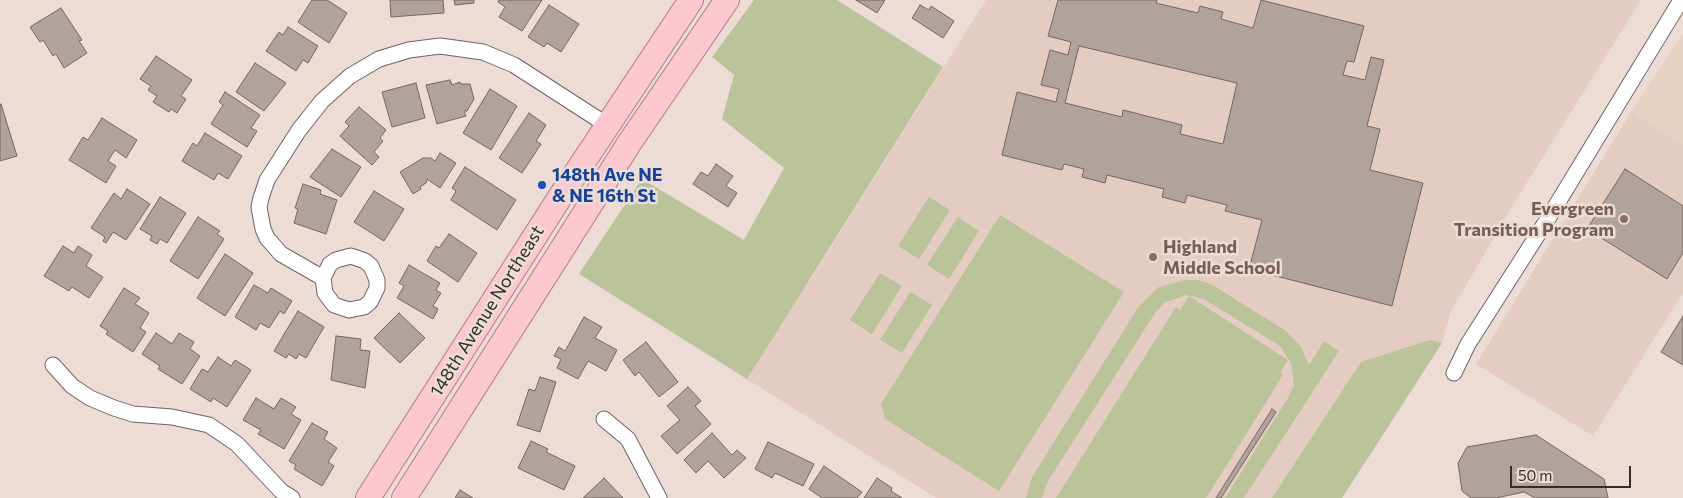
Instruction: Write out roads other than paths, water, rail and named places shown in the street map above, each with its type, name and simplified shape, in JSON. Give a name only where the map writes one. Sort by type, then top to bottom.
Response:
[{"type":"main road","name":"148th Avenue Northeast","points":[[368,498],[607,125],[691,0]]},
{"type":"main road","name":"148th Avenue Northeast","points":[[404,498],[616,164],[727,0]]},
{"type":"main road","points":[[616,164],[639,116],[635,106],[625,99]]},
{"type":"street","points":[[1454,373],[1468,344],[1549,217],[1681,0]]},
{"type":"street","points":[[323,278],[315,275],[273,246],[263,229],[259,207],[261,198],[268,180],[299,130],[322,101],[350,76],[379,59],[409,50],[440,46],[483,52],[514,65],[607,125]]},
{"type":"street","points":[[53,365],[72,386],[90,398],[114,408],[134,414],[172,417],[209,425],[237,444],[281,491],[292,498]]},
{"type":"street","points":[[604,419],[628,439],[659,498]]},
{"type":"place","name":"148th Ave NE & NE 16th St","points":[[542,185]]},
{"type":"place","name":"Evergreen Transition Program","points":[[1624,219]]},
{"type":"place","name":"Highland Middle School","points":[[1153,257]]}]
